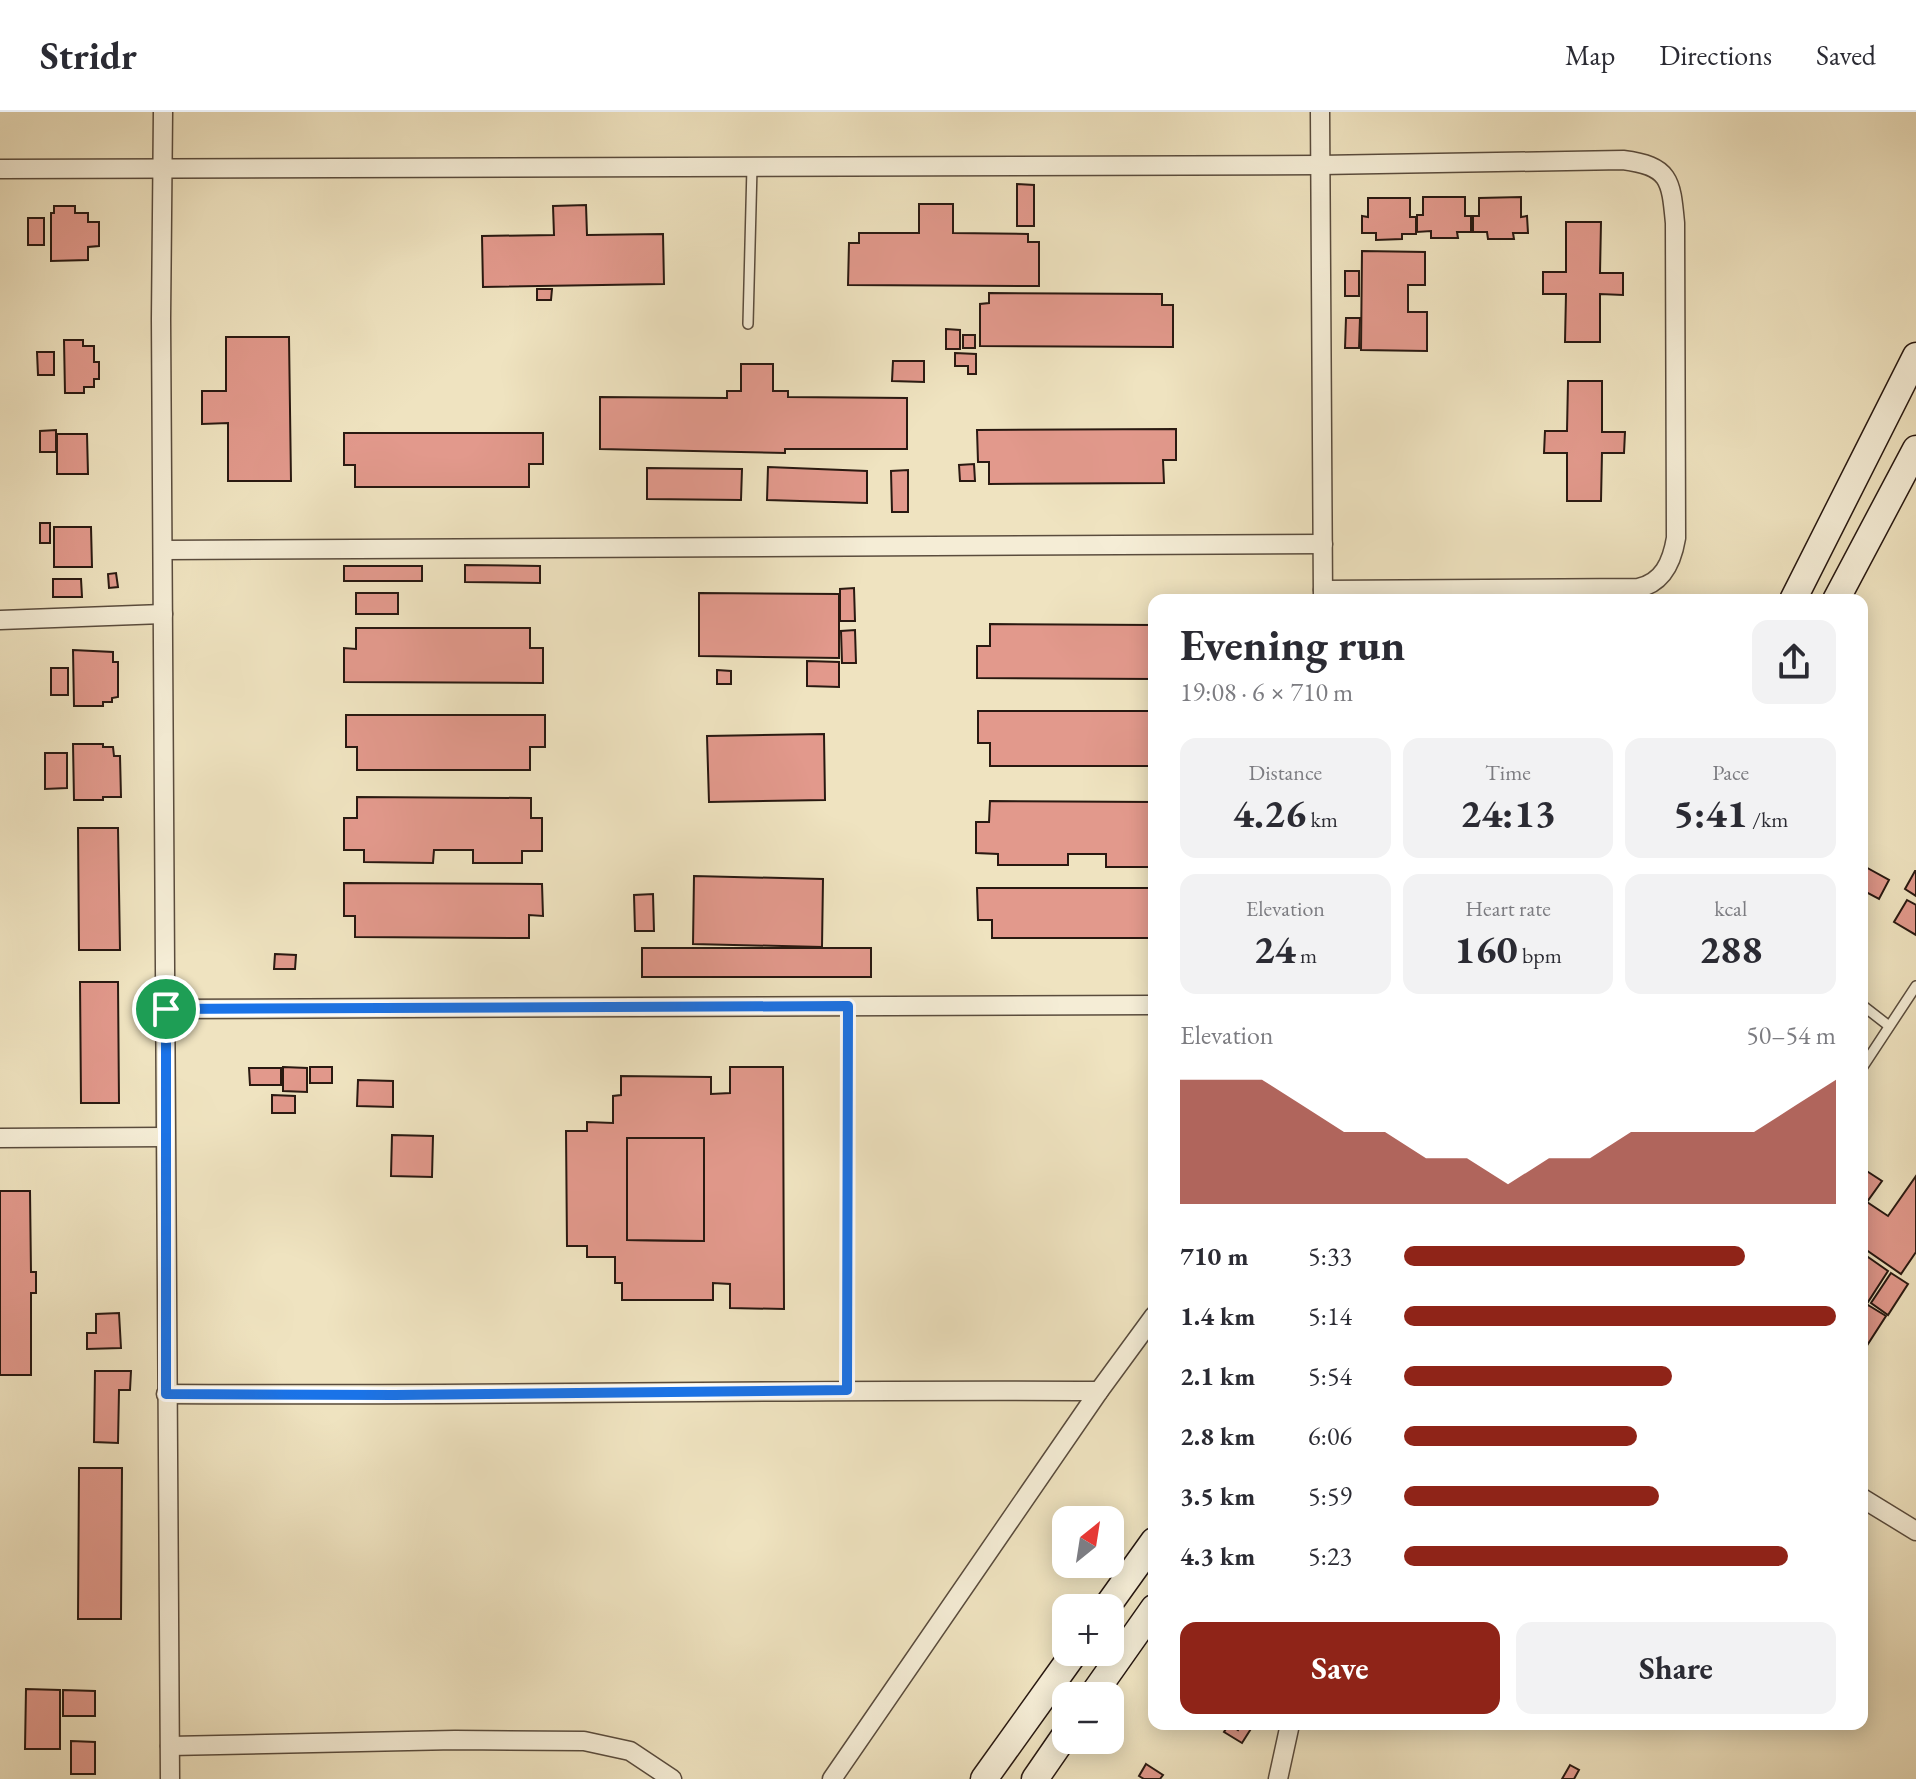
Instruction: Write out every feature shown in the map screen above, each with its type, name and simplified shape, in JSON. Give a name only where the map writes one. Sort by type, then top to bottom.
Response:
[{"type":"main road","points":[[1796,594],[1916,356]]},
{"type":"main road","points":[[1839,594],[1916,449]]},
{"type":"main road","points":[[1116,1594],[1148,1549]]},
{"type":"main road","points":[[1102,1682],[1148,1617]]},
{"type":"main road","points":[[984,1779],[1065,1666]]},
{"type":"main road","points":[[1035,1779],[1052,1754]]},
{"type":"street","points":[[163,112],[164,1137],[170,1779]]},
{"type":"street","points":[[1320,112],[1323,594]]},
{"type":"street","points":[[0,169],[1320,165],[1623,160],[1653,166],[1669,182],[1675,223],[1676,538],[1671,558],[1658,579],[1638,588],[1368,594]]},
{"type":"street","points":[[163,550],[1323,544]]},
{"type":"street","points":[[0,620],[163,614]]},
{"type":"street","points":[[166,1009],[1148,1005]]},
{"type":"street","points":[[0,1138],[164,1137]]},
{"type":"street","points":[[832,1779],[1148,1324]]},
{"type":"street","points":[[166,1394],[1099,1391]]},
{"type":"street","points":[[1868,1502],[1916,1531]]},
{"type":"street","points":[[1278,1779],[1289,1730]]},
{"type":"street","points":[[170,1746],[455,1740],[584,1741],[630,1751],[672,1779]]},
{"type":"lane","points":[[748,324],[752,167]]},
{"type":"lane","points":[[1868,1059],[1916,986]]},
{"type":"lane","points":[[847,1390],[848,1006]]},
{"type":"lane","points":[[1868,1010],[1889,1026]]},
{"type":"building","points":[[1017,184],[1034,185],[1034,226],[1017,226]]},
{"type":"building","points":[[1423,197],[1465,197],[1465,216],[1471,216],[1471,232],[1457,232],[1458,238],[1431,238],[1431,231],[1417,232],[1417,215],[1423,215]]},
{"type":"building","points":[[1521,197],[1521,217],[1527,216],[1528,233],[1513,233],[1514,239],[1488,239],[1487,232],[1473,232],[1473,216],[1479,216],[1479,198]]},
{"type":"building","points":[[1368,198],[1410,198],[1410,217],[1416,217],[1416,234],[1402,234],[1402,239],[1376,240],[1376,233],[1362,233],[1362,216],[1368,217]]},
{"type":"building","points":[[919,204],[953,204],[953,233],[1028,234],[1028,242],[1039,242],[1039,286],[848,285],[849,243],[859,243],[859,233],[919,233]]},
{"type":"building","points":[[586,205],[587,235],[663,234],[664,284],[483,287],[482,236],[554,235],[553,206]]},
{"type":"building","points":[[54,206],[75,206],[75,213],[88,213],[88,222],[99,222],[99,246],[88,247],[88,260],[51,261],[51,213],[54,213]]},
{"type":"building","points":[[28,218],[44,218],[44,245],[28,245]]},
{"type":"building","points":[[1566,222],[1601,222],[1600,273],[1623,273],[1623,295],[1600,294],[1600,342],[1565,342],[1566,294],[1543,294],[1543,272],[1566,272]]},
{"type":"building","points":[[1362,251],[1425,252],[1425,285],[1408,285],[1408,312],[1427,312],[1427,351],[1361,350]]},
{"type":"building","points":[[1345,271],[1359,271],[1359,296],[1345,296]]},
{"type":"building","points":[[537,289],[552,289],[551,300],[537,300]]},
{"type":"building","points":[[989,293],[1162,294],[1162,305],[1173,305],[1173,347],[980,346],[980,304],[989,303]]},
{"type":"building","points":[[1346,318],[1360,318],[1359,348],[1345,348]]},
{"type":"building","points":[[946,329],[960,330],[960,349],[946,349]]},
{"type":"building","points":[[963,335],[975,335],[975,348],[963,348]]},
{"type":"building","points":[[226,337],[289,337],[291,481],[228,481],[228,423],[202,424],[202,391],[226,391]]},
{"type":"building","points":[[64,340],[83,340],[83,346],[94,346],[94,362],[99,362],[99,379],[94,379],[94,387],[84,387],[84,393],[65,393]]},
{"type":"building","points":[[37,352],[54,352],[54,375],[38,375]]},
{"type":"building","points":[[955,353],[976,354],[976,374],[968,374],[968,366],[955,366]]},
{"type":"building","points":[[893,361],[924,361],[924,382],[892,381]]},
{"type":"building","points":[[741,364],[773,364],[773,391],[788,391],[788,397],[907,398],[907,449],[785,449],[785,453],[600,449],[600,397],[727,398],[727,391],[741,391]]},
{"type":"building","points":[[1568,381],[1602,381],[1602,432],[1625,432],[1624,453],[1602,453],[1601,501],[1567,501],[1567,453],[1544,453],[1545,431],[1567,431]]},
{"type":"building","points":[[1176,429],[1176,460],[1163,460],[1164,483],[989,484],[989,462],[978,462],[977,430]]},
{"type":"building","points":[[56,430],[56,452],[40,452],[40,431]]},
{"type":"building","points":[[344,433],[543,433],[543,464],[529,464],[529,487],[355,487],[355,465],[344,465]]},
{"type":"building","points":[[57,434],[87,434],[88,474],[57,474]]},
{"type":"building","points":[[974,464],[975,481],[960,481],[959,465]]},
{"type":"building","points":[[768,467],[867,471],[867,503],[767,500]]},
{"type":"building","points":[[647,468],[742,469],[741,500],[647,499]]},
{"type":"building","points":[[908,470],[908,512],[892,512],[891,471]]},
{"type":"building","points":[[40,523],[50,523],[50,543],[40,543]]},
{"type":"building","points":[[54,527],[91,527],[92,567],[54,567]]},
{"type":"building","points":[[465,565],[540,566],[540,583],[465,582]]},
{"type":"building","points":[[344,566],[422,566],[422,581],[344,581]]},
{"type":"building","points":[[116,573],[118,587],[109,588],[108,574]]},
{"type":"building","points":[[53,579],[81,579],[82,597],[53,597]]},
{"type":"building","points":[[854,588],[855,621],[840,621],[840,589]]},
{"type":"building","points":[[356,593],[398,593],[398,614],[356,614]]},
{"type":"building","points":[[699,593],[839,594],[839,658],[699,656]]},
{"type":"building","points":[[990,624],[1148,625],[1148,679],[977,678],[977,646],[990,646]]},
{"type":"building","points":[[356,628],[530,628],[530,648],[543,648],[543,683],[344,682],[344,648],[356,649]]},
{"type":"building","points":[[855,630],[856,663],[842,663],[841,631]]},
{"type":"building","points":[[73,650],[113,652],[113,662],[118,662],[118,697],[112,698],[112,702],[103,702],[103,706],[74,706]]},
{"type":"building","points":[[807,661],[839,662],[839,687],[807,686]]},
{"type":"building","points":[[51,668],[68,668],[68,695],[51,695]]},
{"type":"building","points":[[717,670],[731,671],[731,684],[717,684]]},
{"type":"building","points":[[978,711],[1148,711],[1148,766],[990,766],[990,743],[978,743]]},
{"type":"building","points":[[346,715],[545,715],[545,747],[530,747],[530,770],[357,770],[357,747],[346,747]]},
{"type":"building","points":[[824,734],[825,800],[709,802],[707,736]]},
{"type":"building","points":[[73,744],[113,747],[114,756],[120,756],[121,797],[74,800]]},
{"type":"building","points":[[45,753],[67,753],[67,788],[45,789]]},
{"type":"building","points":[[357,797],[531,798],[531,818],[542,818],[542,851],[522,851],[522,863],[473,863],[473,850],[434,850],[433,863],[364,862],[364,850],[344,850],[344,818],[357,818]]},
{"type":"building","points":[[990,801],[1148,802],[1148,867],[1106,867],[1106,854],[1068,854],[1068,865],[998,865],[998,854],[976,853],[976,822],[989,822]]},
{"type":"building","points":[[78,828],[118,828],[120,950],[79,950]]},
{"type":"building","points":[[1868,868],[1889,880],[1879,899],[1868,893]]},
{"type":"building","points":[[1916,871],[1916,896],[1905,889]]},
{"type":"building","points":[[694,876],[823,879],[822,947],[693,944]]},
{"type":"building","points":[[344,883],[542,884],[543,916],[529,915],[529,938],[355,937],[355,916],[344,916]]},
{"type":"building","points":[[977,888],[1148,888],[1148,938],[992,938],[992,920],[978,920]]},
{"type":"building","points":[[653,894],[654,931],[635,931],[634,895]]},
{"type":"building","points":[[1907,900],[1916,905],[1916,935],[1894,922]]},
{"type":"building","points":[[642,948],[871,948],[871,977],[642,977]]},
{"type":"building","points":[[275,954],[296,955],[295,969],[274,969]]},
{"type":"building","points":[[80,982],[118,982],[119,1103],[81,1103]]},
{"type":"building","points":[[283,1067],[307,1068],[307,1092],[283,1091]]},
{"type":"building","points":[[310,1067],[332,1067],[332,1083],[310,1083]]},
{"type":"building","points":[[730,1067],[783,1067],[784,1309],[730,1308],[730,1284],[713,1283],[713,1300],[622,1300],[622,1283],[615,1283],[615,1257],[587,1257],[587,1246],[567,1246],[566,1131],[587,1131],[587,1122],[613,1123],[613,1096],[621,1095],[621,1076],[711,1077],[711,1094],[730,1093]],"holes":[[[627,1138],[704,1138],[704,1241],[627,1240]]]},
{"type":"building","points":[[249,1068],[281,1068],[281,1085],[250,1085]]},
{"type":"building","points":[[358,1080],[393,1081],[393,1107],[357,1106]]},
{"type":"building","points":[[272,1095],[295,1096],[295,1113],[272,1113]]},
{"type":"building","points":[[392,1135],[433,1136],[432,1177],[391,1176]]},
{"type":"building","points":[[627,1138],[704,1138],[704,1241],[627,1240]]},
{"type":"building","points":[[1868,1172],[1882,1181],[1868,1201]]},
{"type":"building","points":[[1916,1176],[1916,1252],[1901,1274],[1868,1251],[1868,1203],[1888,1216]]},
{"type":"building","points":[[0,1191],[30,1191],[31,1272],[36,1272],[36,1293],[31,1293],[31,1375],[0,1375]]},
{"type":"building","points":[[1868,1257],[1888,1271],[1868,1302]]},
{"type":"building","points":[[1891,1273],[1908,1284],[1888,1315],[1871,1303]]},
{"type":"building","points":[[1868,1305],[1886,1316],[1868,1344]]},
{"type":"building","points":[[119,1313],[121,1348],[87,1349],[87,1333],[96,1333],[96,1314]]},
{"type":"building","points":[[95,1371],[131,1371],[130,1390],[119,1390],[118,1443],[94,1442]]},
{"type":"building","points":[[79,1468],[122,1468],[121,1619],[78,1619]]},
{"type":"building","points":[[26,1689],[60,1690],[60,1749],[25,1749]]},
{"type":"building","points":[[63,1690],[95,1691],[95,1716],[63,1716]]},
{"type":"building","points":[[1225,1730],[1250,1730],[1242,1743]]},
{"type":"building","points":[[71,1741],[95,1742],[95,1774],[71,1774]]},
{"type":"building","points":[[1146,1764],[1163,1775],[1160,1779],[1139,1776]]},
{"type":"building","points":[[1570,1765],[1579,1770],[1574,1779],[1562,1779]]},
{"type":"route","points":[[848,1006],[847,1390],[166,1394],[166,1009],[848,1006]]}]
